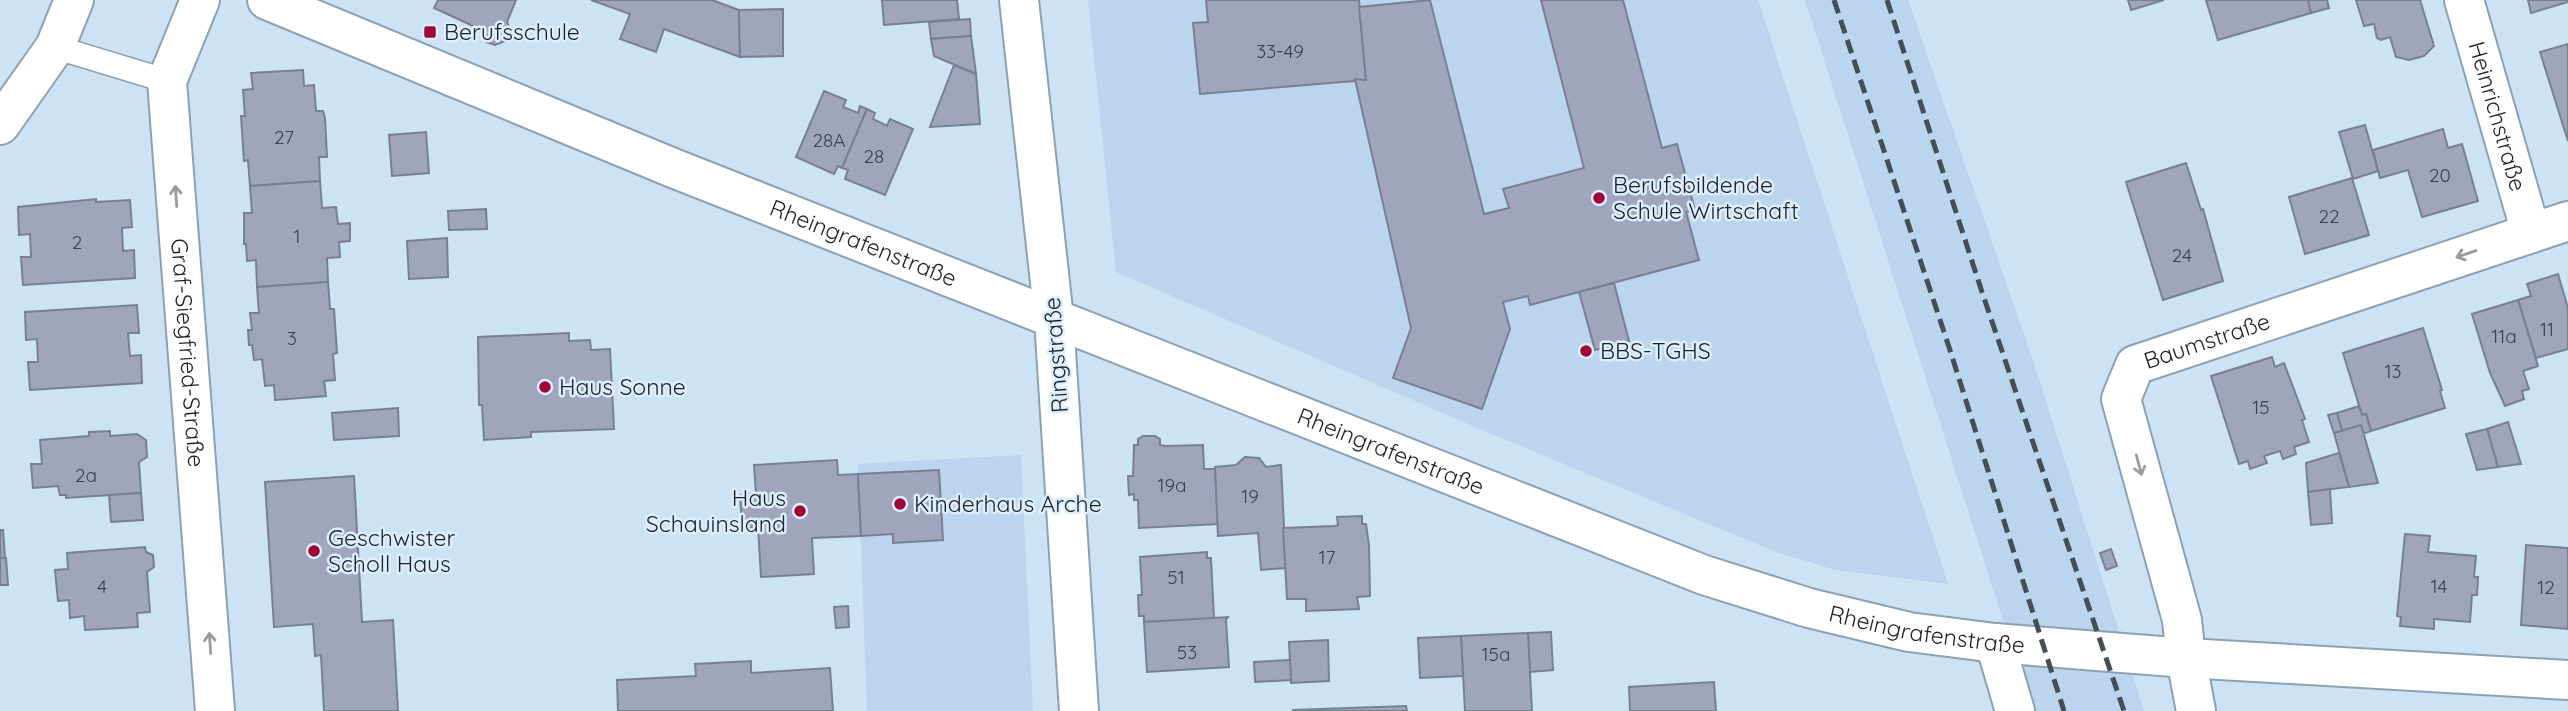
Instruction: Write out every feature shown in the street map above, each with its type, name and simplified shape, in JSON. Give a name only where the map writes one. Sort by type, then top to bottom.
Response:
[{"type":"street","points":[[0,125],[55,47],[74,0]]},
{"type":"street","name":"Graf-Siegfried-Straße","points":[[200,0],[167,82],[215,711]]},
{"type":"street","name":"Rheingrafenstraße","points":[[267,0],[673,168],[1054,319],[1739,587],[1809,608],[1909,632],[1995,643],[2186,658],[2568,680]]},
{"type":"street","name":"Ringstraße","points":[[1018,0],[1054,319],[1079,711]]},
{"type":"street","name":"Heinrichstraße","points":[[2464,0],[2531,233]]},
{"type":"street","name":"Baumstraße","points":[[2196,711],[2182,620],[2121,399],[2135,365],[2568,221]]},
{"type":"street","points":[[1995,643],[2015,711]]},
{"type":"lane","points":[[55,47],[167,82]]},
{"type":"shaded area","name":"BBS-TGHS","points":[[1088,0],[1758,0],[1948,584],[1835,570],[1776,552],[1482,430],[1116,272]]},
{"type":"shaded area","points":[[1805,0],[1908,0],[2034,363],[2144,711],[2032,711]]},
{"type":"shaded area","points":[[1021,455],[1033,711],[867,711],[858,464]]},
{"type":"building","points":[[438,0],[516,0],[507,22],[511,31],[508,40],[495,45],[486,42],[484,31],[434,8]]},
{"type":"building","points":[[591,0],[712,0],[739,10],[740,57],[664,29],[656,52],[620,39],[630,14]]},
{"type":"building","points":[[882,0],[957,0],[959,19],[884,25]]},
{"type":"building","points":[[1206,0],[1359,0],[1366,80],[1200,94],[1193,23],[1208,22]]},
{"type":"building","name":"Berufsbildende Schule Wirtschaft","points":[[1430,0],[1484,214],[1509,208],[1503,189],[1584,168],[1541,0],[1623,0],[1662,148],[1677,144],[1695,210],[1686,212],[1699,260],[1530,305],[1528,296],[1503,302],[1510,329],[1482,409],[1393,378],[1411,328],[1355,79],[1366,80],[1359,7]]},
{"type":"building","points":[[2128,0],[2164,0],[2131,10]]},
{"type":"building","points":[[2206,0],[2308,0],[2311,13],[2218,40]]},
{"type":"building","points":[[2308,0],[2327,0],[2329,8],[2311,13]]},
{"type":"building","points":[[2356,0],[2420,0],[2434,46],[2424,56],[2409,60],[2396,57],[2390,37],[2381,40],[2377,38],[2374,24],[2364,26]]},
{"type":"building","points":[[2528,0],[2568,0],[2568,2],[2531,13]]},
{"type":"building","points":[[783,9],[783,56],[740,57],[739,10]]},
{"type":"building","points":[[970,19],[971,36],[931,39],[929,22]]},
{"type":"building","points":[[971,36],[976,74],[934,56],[931,39]]},
{"type":"building","points":[[2568,44],[2568,141],[2540,52]]},
{"type":"building","points":[[954,65],[976,74],[980,124],[930,127]]},
{"type":"building","points":[[303,70],[304,86],[314,85],[316,111],[323,111],[325,118],[327,157],[319,157],[320,181],[250,186],[248,160],[244,161],[241,116],[245,116],[243,90],[253,89],[251,73]]},
{"type":"building","points":[[824,91],[846,100],[843,107],[858,113],[860,106],[867,109],[842,168],[838,166],[834,174],[796,157]]},
{"type":"building","points":[[867,109],[875,113],[873,119],[887,126],[890,119],[913,129],[885,195],[845,179],[848,170],[842,168]]},
{"type":"building","points":[[2365,125],[2378,171],[2353,179],[2339,132]]},
{"type":"building","points":[[2443,129],[2448,148],[2462,144],[2478,201],[2422,217],[2408,170],[2380,178],[2373,150]]},
{"type":"building","points":[[426,132],[429,173],[392,176],[389,135]]},
{"type":"building","points":[[2186,163],[2201,210],[2203,209],[2223,281],[2163,300],[2126,182]]},
{"type":"building","points":[[2352,178],[2369,235],[2305,254],[2289,197]]},
{"type":"building","points":[[320,181],[322,208],[336,207],[338,224],[350,223],[350,241],[339,242],[340,257],[327,258],[328,282],[257,287],[256,260],[247,261],[244,244],[244,213],[252,213],[250,186]]},
{"type":"building","points":[[96,199],[96,202],[130,200],[132,227],[122,228],[123,251],[134,250],[135,278],[23,285],[21,257],[31,257],[30,234],[19,235],[18,207]]},
{"type":"building","points":[[486,209],[487,229],[449,230],[448,211]]},
{"type":"building","points":[[447,238],[448,277],[409,279],[407,241]]},
{"type":"building","points":[[2558,274],[2568,308],[2568,349],[2536,358],[2518,300],[2531,296],[2527,284]]},
{"type":"building","points":[[328,282],[330,309],[334,309],[337,353],[333,354],[335,380],[324,381],[326,396],[275,400],[274,385],[265,386],[262,359],[254,360],[252,345],[249,345],[248,330],[252,330],[250,313],[259,313],[257,287]]},
{"type":"building","points":[[1614,283],[1629,341],[1595,350],[1579,292]]},
{"type":"building","points":[[2518,300],[2538,366],[2523,371],[2529,389],[2522,391],[2524,399],[2505,406],[2490,373],[2472,314]]},
{"type":"building","points":[[137,305],[139,333],[128,333],[130,356],[141,355],[142,383],[30,390],[28,362],[38,362],[37,339],[26,340],[25,312]]},
{"type":"building","points":[[2423,328],[2445,408],[2371,431],[2366,414],[2362,415],[2343,353]]},
{"type":"building","name":"Haus Sonne","points":[[569,333],[569,341],[590,340],[591,350],[610,349],[614,429],[531,432],[531,437],[484,440],[482,405],[479,405],[478,337]]},
{"type":"building","points":[[2272,357],[2275,367],[2284,363],[2305,419],[2302,420],[2309,442],[2294,447],[2296,454],[2283,459],[2280,451],[2264,456],[2267,463],[2250,469],[2248,461],[2239,464],[2211,376]]},
{"type":"building","points":[[2359,406],[2362,415],[2366,414],[2371,431],[2363,434],[2361,425],[2342,431],[2337,413]]},
{"type":"building","points":[[398,408],[399,436],[334,440],[332,413]]},
{"type":"building","points":[[2337,413],[2342,431],[2334,433],[2328,415]]},
{"type":"building","points":[[2508,422],[2521,464],[2498,467],[2487,429]]},
{"type":"building","points":[[2361,425],[2378,483],[2349,487],[2334,433]]},
{"type":"building","points":[[2487,429],[2498,467],[2477,470],[2466,434]]},
{"type":"building","points":[[110,431],[110,436],[137,434],[146,440],[147,457],[139,462],[141,493],[66,498],[66,495],[60,495],[58,486],[33,488],[31,464],[42,464],[40,440],[89,436],[89,432]]},
{"type":"building","points":[[1155,436],[1160,439],[1160,445],[1165,446],[1203,445],[1204,469],[1215,469],[1218,524],[1139,528],[1138,500],[1134,500],[1134,494],[1129,495],[1128,476],[1133,476],[1134,445],[1138,445],[1138,439]]},
{"type":"building","points":[[2339,453],[2349,487],[2308,492],[2306,463]]},
{"type":"building","points":[[1245,457],[1259,458],[1266,467],[1281,465],[1286,568],[1261,570],[1258,533],[1218,536],[1215,467],[1236,465]]},
{"type":"building","name":"Haus Schauinsland","points":[[837,460],[838,475],[858,474],[861,536],[812,538],[814,574],[761,577],[758,527],[742,528],[740,495],[756,494],[754,465]]},
{"type":"building","name":"Kinderhaus Arche","points":[[939,470],[943,540],[893,543],[893,534],[861,536],[858,474]]},
{"type":"building","name":"Geschwister Scholl Haus","points":[[354,476],[362,622],[393,620],[398,711],[324,711],[321,655],[315,656],[313,624],[274,627],[265,482]]},
{"type":"building","points":[[2330,489],[2332,523],[2311,525],[2308,492]]},
{"type":"building","points":[[141,493],[143,520],[111,522],[109,495]]},
{"type":"building","points":[[1362,516],[1369,545],[1370,596],[1357,597],[1359,609],[1306,611],[1306,599],[1287,599],[1283,528],[1335,526],[1338,525],[1337,517]]},
{"type":"building","points":[[0,530],[3,530],[5,558],[0,558]]},
{"type":"building","points":[[2405,534],[2430,536],[2428,552],[2476,556],[2474,577],[2478,577],[2477,595],[2472,595],[2470,622],[2434,619],[2434,629],[2400,626],[2401,617],[2397,616]]},
{"type":"building","points":[[2526,545],[2568,548],[2568,629],[2521,625]]},
{"type":"building","points":[[145,547],[146,552],[153,555],[154,567],[147,572],[150,612],[137,613],[138,627],[85,630],[84,616],[70,618],[69,600],[58,601],[55,570],[68,569],[67,553]]},
{"type":"building","points":[[2111,549],[2117,566],[2106,570],[2100,553]]},
{"type":"building","points":[[1207,552],[1207,558],[1211,558],[1214,619],[1144,622],[1144,616],[1139,616],[1138,595],[1142,595],[1140,557]]},
{"type":"building","points":[[0,558],[6,558],[8,585],[0,585]]},
{"type":"building","points":[[848,606],[849,627],[836,628],[834,607]]},
{"type":"building","points":[[1228,617],[1229,667],[1147,672],[1144,622]]},
{"type":"building","points":[[1551,632],[1553,670],[1530,672],[1528,633]]},
{"type":"building","points":[[1528,633],[1532,711],[1465,711],[1461,636]]},
{"type":"building","points":[[1461,636],[1463,676],[1420,678],[1418,638]]},
{"type":"building","points":[[1328,640],[1329,681],[1291,683],[1289,642]]},
{"type":"building","points":[[1290,660],[1291,680],[1255,682],[1254,662]]},
{"type":"building","points":[[751,661],[751,673],[830,668],[833,711],[618,711],[617,680],[696,676],[695,664]]},
{"type":"building","points":[[1714,682],[1716,711],[1630,711],[1629,687]]},
{"type":"building","points":[[1406,706],[1407,711],[1293,711],[1293,710]]},
{"type":"railway","points":[[1834,0],[1949,347],[2064,711]]},
{"type":"railway","points":[[1887,0],[1982,292],[2124,711]]},
{"type":"place","name":"Berufsschule","points":[[430,32]]},
{"type":"place","name":"Berufsbildende Schule Wirtschaft","points":[[1599,198]]},
{"type":"place","name":"BBS-TGHS","points":[[1586,351]]},
{"type":"place","name":"Haus Sonne","points":[[545,387]]},
{"type":"place","name":"Kinderhaus Arche","points":[[900,504]]},
{"type":"place","name":"Haus Schauinsland","points":[[800,511]]},
{"type":"place","name":"Geschwister Scholl Haus","points":[[314,551]]}]
